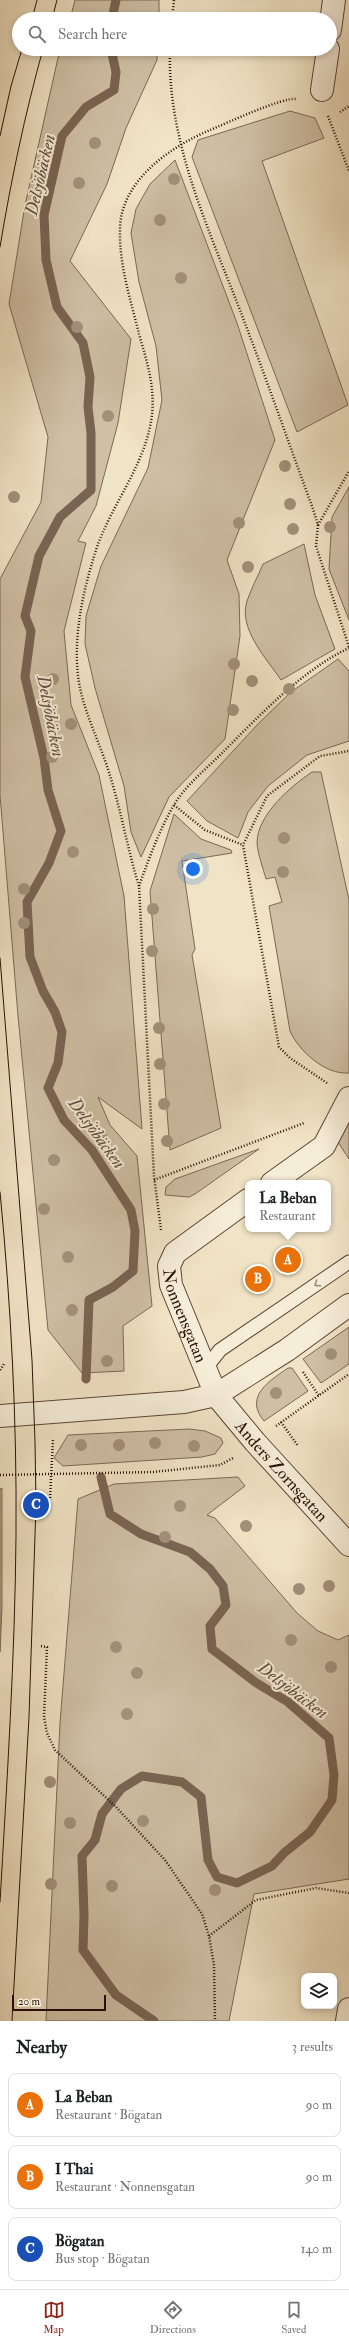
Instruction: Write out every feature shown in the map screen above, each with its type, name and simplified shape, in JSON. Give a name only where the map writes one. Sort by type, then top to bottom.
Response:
[{"type":"street","points":[[332,12],[334,0]]},
{"type":"street","points":[[322,90],[327,56]]},
{"type":"street","points":[[276,1180],[324,1146],[349,1098]]},
{"type":"street","name":"Nonnensgatan","points":[[216,1395],[171,1285],[169,1266],[175,1253],[245,1202]]},
{"type":"street","points":[[0,1416],[184,1402],[216,1395],[287,1350],[349,1306]]},
{"type":"street","name":"Anders Zornsgatan","points":[[216,1395],[255,1442],[349,1545]]},
{"type":"street","points":[[347,2021],[349,2009]]},
{"type":"lane","points":[[205,1369],[220,1350],[349,1262]]},
{"type":"path","points":[[173,12],[174,0]]},
{"type":"path","points":[[170,56],[171,97],[202,217],[238,305],[318,525]]},
{"type":"path","points":[[175,1253],[163,1241],[154,1180],[139,886],[130,857],[112,780],[80,684],[77,653],[79,619],[89,572],[98,544],[145,447],[152,413],[153,391],[150,370],[124,270],[120,230],[121,216],[140,176],[164,155],[182,144],[243,116],[295,97]]},
{"type":"path","points":[[328,117],[349,172]]},
{"type":"path","points":[[139,886],[154,848],[174,805],[189,785],[278,700],[334,655],[349,647],[316,546],[318,525],[349,471]]},
{"type":"path","points":[[331,1086],[290,1058],[279,1046],[243,845],[267,796],[320,756],[349,751]]},
{"type":"path","points":[[174,805],[205,830],[243,845]]},
{"type":"path","points":[[154,1180],[306,1122]]},
{"type":"path","points":[[0,1370],[4,1364]]},
{"type":"path","points":[[0,1475],[153,1472],[220,1464],[236,1456],[349,1374]]},
{"type":"path","points":[[45,1499],[50,1499],[54,1411]]},
{"type":"path","points":[[41,1646],[48,1647],[44,1717],[46,1733],[55,1750],[103,1793],[165,1860],[202,1914],[209,1936],[215,1972],[215,2021]]},
{"type":"path","points":[[209,1936],[256,1900],[316,1888],[349,1893]]},
{"type":"shaded area","points":[[75,0],[159,0],[159,12],[72,12]]},
{"type":"shaded area","points":[[58,56],[157,56],[157,60],[126,128],[107,184],[70,261],[131,339],[118,423],[96,506],[78,541],[86,543],[64,631],[71,705],[99,775],[124,896],[142,1129],[98,1097],[110,1125],[137,1156],[152,1306],[123,1326],[124,1371],[82,1373],[48,1330],[18,1016],[0,795],[0,579],[41,502],[48,437],[9,304],[25,205]]},
{"type":"shaded area","points":[[290,111],[315,118],[324,138],[262,161],[348,405],[297,432],[192,157],[198,140]]},
{"type":"shaded area","points":[[175,160],[237,323],[275,440],[227,560],[239,594],[240,636],[225,739],[169,797],[141,857],[131,832],[124,786],[95,688],[85,644],[86,616],[101,566],[148,468],[162,400],[156,346],[139,282],[131,233],[136,209],[150,184]]},
{"type":"shaded area","points":[[349,487],[349,620],[329,569],[332,517]]},
{"type":"shaded area","points":[[304,544],[315,595],[335,649],[281,680],[255,643],[250,633],[245,612],[250,592],[263,564]]},
{"type":"shaded area","points":[[338,659],[349,671],[349,741],[307,755],[268,786],[248,812],[238,838],[207,821],[187,801],[258,724],[291,692]]},
{"type":"shaded area","points":[[312,772],[321,772],[349,900],[349,1073],[340,1073],[322,1066],[306,1054],[294,1039],[290,1031],[269,906],[282,902],[275,877],[266,879],[259,857],[257,843],[259,832],[269,812],[285,793]]},
{"type":"shaded area","points":[[174,814],[201,839],[231,850],[232,853],[182,861],[195,949],[192,955],[221,1128],[170,1150],[150,891]]},
{"type":"shaded area","points":[[349,1120],[349,1159],[338,1142]]},
{"type":"shaded area","points":[[259,1149],[189,1197],[165,1195],[166,1187],[175,1179]]},
{"type":"shaded area","points":[[349,1327],[349,1364],[321,1383],[303,1359]]},
{"type":"shaded area","points":[[288,1368],[292,1368],[308,1391],[264,1421],[258,1412],[256,1404],[258,1396],[267,1383]]},
{"type":"shaded area","points":[[189,1429],[205,1431],[221,1438],[223,1443],[215,1454],[202,1457],[63,1466],[54,1458],[68,1435]]},
{"type":"shaded area","points":[[238,1477],[245,1486],[207,1515],[215,1518],[297,1613],[318,1631],[338,1640],[349,1635],[349,1879],[254,1894],[229,2021],[46,2021],[60,1723],[78,1499],[114,1484]]},
{"type":"shaded area","points":[[2,1488],[2,1607],[0,1652],[0,1489]]},
{"type":"waterway","name":"Delsjöbäcken","points":[[113,12],[116,0]]},
{"type":"waterway","name":"Delsjöbäcken","points":[[86,1379],[89,1300],[113,1287],[133,1271],[135,1231],[131,1210],[92,1150],[64,1120],[48,1088],[58,1063],[62,1032],[55,1012],[43,991],[30,957],[27,902],[49,863],[61,831],[48,790],[44,758],[25,677],[31,631],[25,616],[39,556],[60,517],[91,490],[91,433],[88,407],[90,377],[83,343],[57,307],[46,260],[44,215],[62,136],[86,107],[114,90],[116,72],[113,56]]},
{"type":"waterway","name":"Delsjöbäcken","points":[[101,1477],[110,1514],[141,1534],[190,1552],[210,1569],[223,1586],[226,1605],[210,1626],[212,1649],[255,1682],[288,1702],[329,1738],[334,1775],[332,1800],[310,1832],[284,1853],[272,1866],[237,1883],[217,1877],[208,1860],[201,1797],[182,1782],[142,1776],[121,1789],[102,1814],[95,1840],[82,1856],[84,1915],[83,1950],[116,1995],[154,2021]]},
{"type":"tram line","points":[[34,12],[37,0]]},
{"type":"tram line","points":[[54,12],[57,0]]},
{"type":"tram line","points":[[0,136],[11,86],[20,56]]},
{"type":"tram line","points":[[0,247],[19,147],[41,56]]},
{"type":"tram line","points":[[0,958],[32,1360],[36,1505],[29,1717],[12,2021]]},
{"type":"tram line","points":[[0,1192],[12,1363],[16,1492],[12,1673],[0,1902]]},
{"type":"place","name":"La Beban","points":[[288,1260]]},
{"type":"place","name":"I Thai","points":[[258,1279]]},
{"type":"place","name":"Bögatan","points":[[36,1505]]}]
